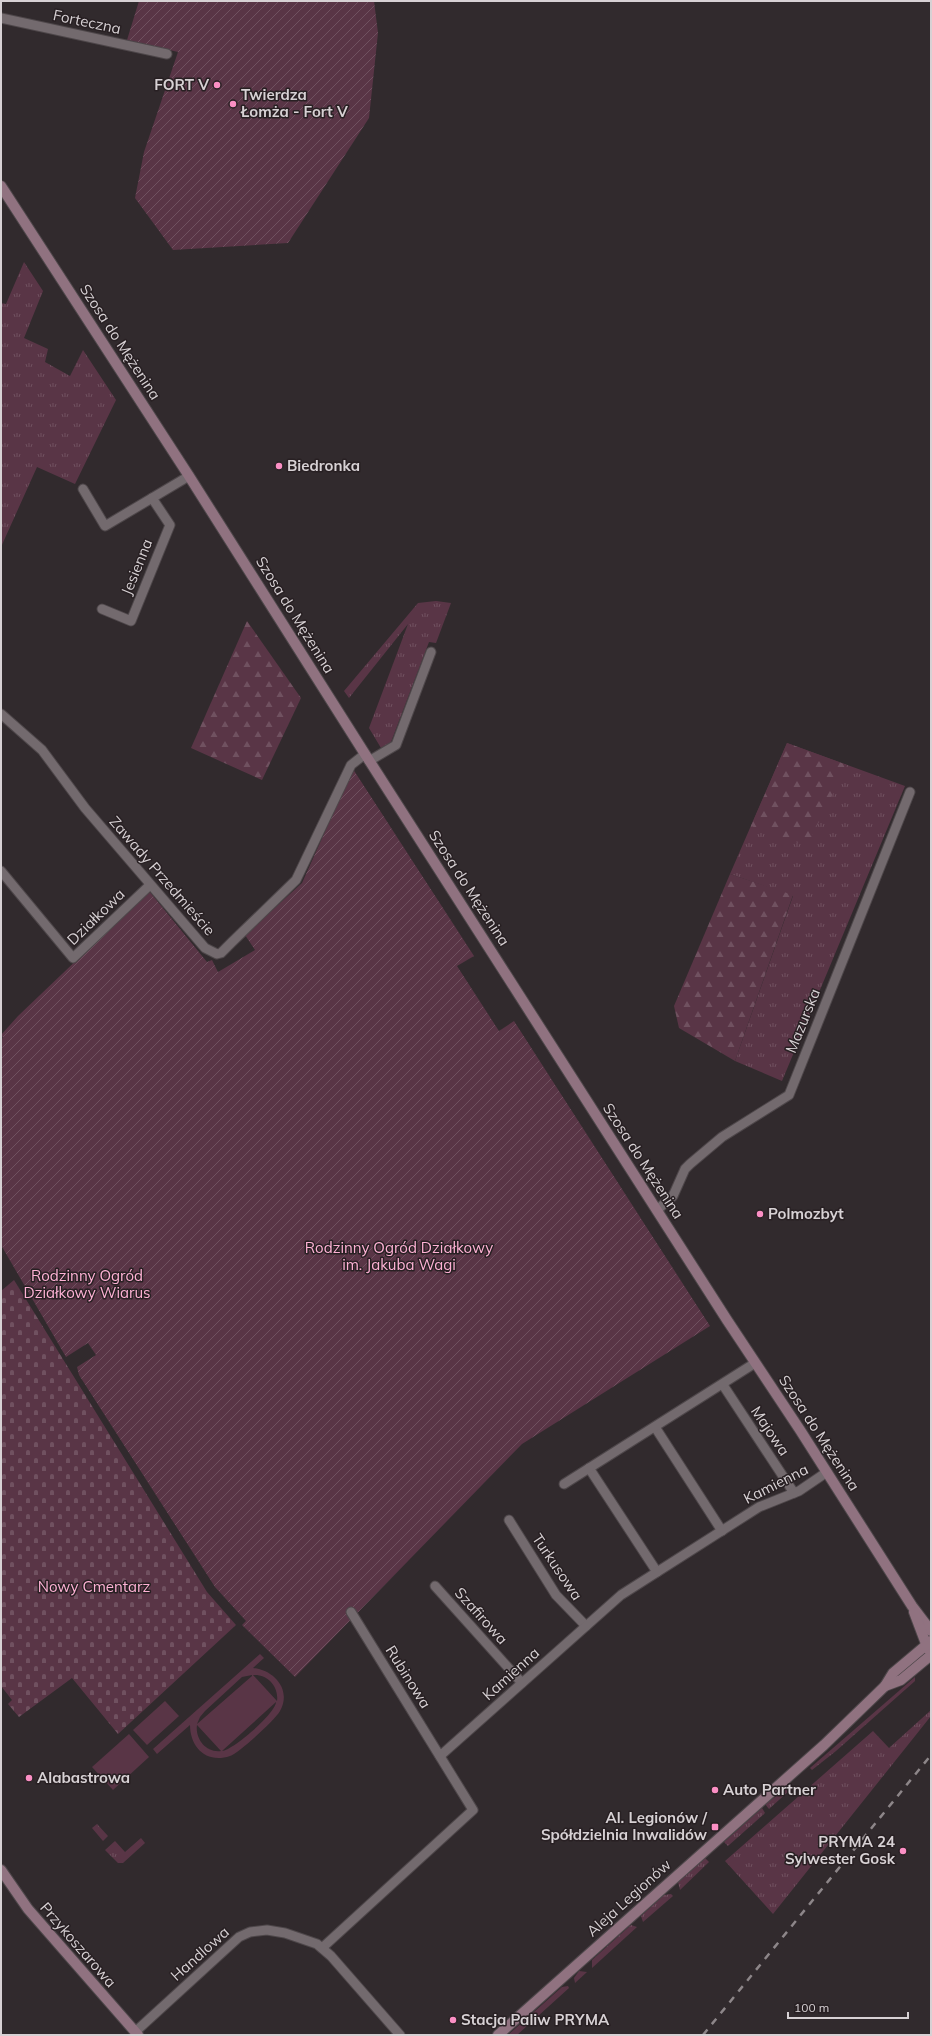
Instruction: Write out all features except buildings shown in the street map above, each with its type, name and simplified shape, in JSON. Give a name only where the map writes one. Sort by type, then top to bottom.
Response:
[{"type":"main road","name":"Szosa do Mężenina","points":[[1,186],[189,476],[367,758],[755,1363],[827,1472],[912,1606],[931,1632]]},
{"type":"main road","name":"Szosa do Mężenina","points":[[912,1606],[930,1650]]},
{"type":"main road","name":"Aleja Legionów","points":[[498,2035],[824,1745],[885,1686],[893,1673],[930,1650]]},
{"type":"main road","name":"Przykoszarowa","points":[[1,1870],[36,1919],[136,2034]]},
{"type":"street","name":"Forteczna","points":[[1,18],[167,54]]},
{"type":"street","points":[[83,489],[105,526],[189,476]]},
{"type":"street","name":"Jesienna","points":[[102,609],[131,620],[170,525],[152,498]]},
{"type":"street","points":[[367,758],[396,745],[431,652]]},
{"type":"street","name":"Zawady Przedmieście","points":[[1,714],[42,750],[85,808],[150,885],[206,948],[213,953],[221,953],[296,880],[351,765],[367,758]]},
{"type":"street","name":"Mazurska","points":[[657,1210],[673,1196],[685,1169],[690,1164],[722,1138],[789,1095],[910,792]]},
{"type":"street","name":"Działkowa","points":[[1,871],[73,958],[150,885]]},
{"type":"street","points":[[564,1484],[723,1385],[755,1363]]},
{"type":"street","name":"Majowa","points":[[723,1385],[794,1493]]},
{"type":"street","points":[[655,1427],[722,1531]]},
{"type":"street","points":[[589,1468],[657,1572]]},
{"type":"street","name":"Kamienna","points":[[440,1756],[621,1595],[759,1507],[794,1493],[827,1472]]},
{"type":"street","name":"Turkusowa","points":[[510,1520],[556,1596],[586,1626]]},
{"type":"street","name":"Szafirowa","points":[[435,1586],[522,1683]]},
{"type":"street","name":"Rubinowa","points":[[352,1612],[440,1756]]},
{"type":"street","points":[[322,1948],[473,1810],[440,1756]]},
{"type":"street","name":"Handlowa","points":[[136,2034],[245,1933],[256,1930],[274,1930],[304,1938],[322,1948],[400,2035]]},
{"type":"green space","points":[[139,1],[374,1],[378,33],[369,118],[288,243],[173,250],[135,198],[144,152],[178,52],[127,40]]},
{"type":"green space","points":[[24,262],[43,291],[24,338],[48,349],[45,362],[70,376],[83,350],[116,400],[75,484],[37,467],[1,547],[1,303],[6,304]]},
{"type":"green space","points":[[436,601],[451,603],[436,643],[429,642],[391,742],[381,748],[369,728],[408,624],[349,698],[344,691],[418,603]]},
{"type":"green space","points":[[247,621],[301,698],[262,780],[191,748]]},
{"type":"green space","points":[[787,743],[905,786],[782,1081],[735,1061],[793,896],[730,874]]},
{"type":"green space","points":[[787,743],[847,765],[807,846],[751,826]]},
{"type":"green space","name":"Rodzinny Ogród Działkowy im. Jakuba Wagi","points":[[353,769],[474,956],[457,966],[499,1031],[514,1021],[710,1326],[522,1444],[295,1677],[242,1625],[246,1621],[215,1587],[79,1375],[77,1367],[96,1355],[88,1343],[66,1357],[1,1245],[1,1039],[3,1038],[1,1035],[18,1016],[149,891],[207,962],[212,960],[218,972],[255,950],[245,935],[302,883]]},
{"type":"green space","points":[[730,874],[793,895],[735,1061],[679,1028],[674,1006]]},
{"type":"green space","name":"Nowy Cmentarz","points":[[14,1280],[207,1592],[236,1625],[118,1734],[72,1678],[19,1717],[8,1704],[12,1700],[1,1686],[1,1291]]},
{"type":"green space","points":[[260,1654],[264,1658],[253,1668],[268,1673],[279,1682],[284,1696],[283,1703],[277,1715],[235,1754],[221,1758],[207,1756],[196,1747],[190,1725],[157,1754],[153,1749]],"holes":[[[252,1675],[197,1724],[205,1711],[242,1677]],[[253,1675],[258,1675],[268,1679],[271,1682],[276,1691],[277,1701]],[[276,1702],[274,1707],[262,1722],[244,1738],[222,1751]],[[197,1725],[221,1751],[211,1750],[206,1747],[200,1740]]]},
{"type":"green space","points":[[915,1677],[915,1681],[836,1751],[812,1770],[810,1768]]},
{"type":"green space","points":[[165,1701],[179,1716],[147,1745],[133,1730]]},
{"type":"green space","points":[[931,1710],[931,1716],[773,1914],[725,1861],[873,1731],[889,1748]]},
{"type":"green space","points":[[129,1734],[149,1757],[113,1790],[92,1767]]},
{"type":"green space","points":[[788,1788],[790,1790],[769,1809],[765,1804]]},
{"type":"green space","points":[[762,1808],[765,1813],[728,1846],[724,1842]]},
{"type":"green space","points":[[97,1824],[108,1836],[103,1841],[92,1828]]},
{"type":"green space","points":[[141,1838],[145,1843],[123,1863],[118,1863],[105,1850],[115,1841],[125,1852]]},
{"type":"green space","points":[[705,1858],[709,1862],[680,1890],[678,1882]]},
{"type":"green space","points":[[671,1894],[673,1896],[643,1922],[641,1916],[664,1895]]},
{"type":"green space","points":[[631,1925],[637,1927],[592,1968],[592,1960]]},
{"type":"green space","points":[[579,1971],[587,1972],[575,1983],[574,1978]]},
{"type":"green space","points":[[568,1986],[569,1988],[517,2035],[508,2035],[562,1987]]},
{"type":"railway","points":[[703,2035],[931,1755]]},
{"type":"place","name":"FORT V","points":[[217,85]]},
{"type":"place","name":"Twierdza Łomża - Fort V","points":[[233,104]]},
{"type":"place","name":"Biedronka","points":[[279,466]]},
{"type":"place","name":"Polmozbyt","points":[[760,1214]]},
{"type":"place","name":"Alabastrowa","points":[[29,1778]]},
{"type":"place","name":"Auto Partner","points":[[715,1790]]},
{"type":"place","name":"Al. Legionów / Spółdzielnia Inwalidów","points":[[715,1827]]},
{"type":"place","name":"PRYMA 24 Sylwester Gosk","points":[[903,1851]]},
{"type":"place","name":"Stacja Paliw PRYMA","points":[[453,2020]]},
{"type":"park label","name":"Rodzinny Ogród Działkowy Wiarus","points":[[87,1284]]}]
